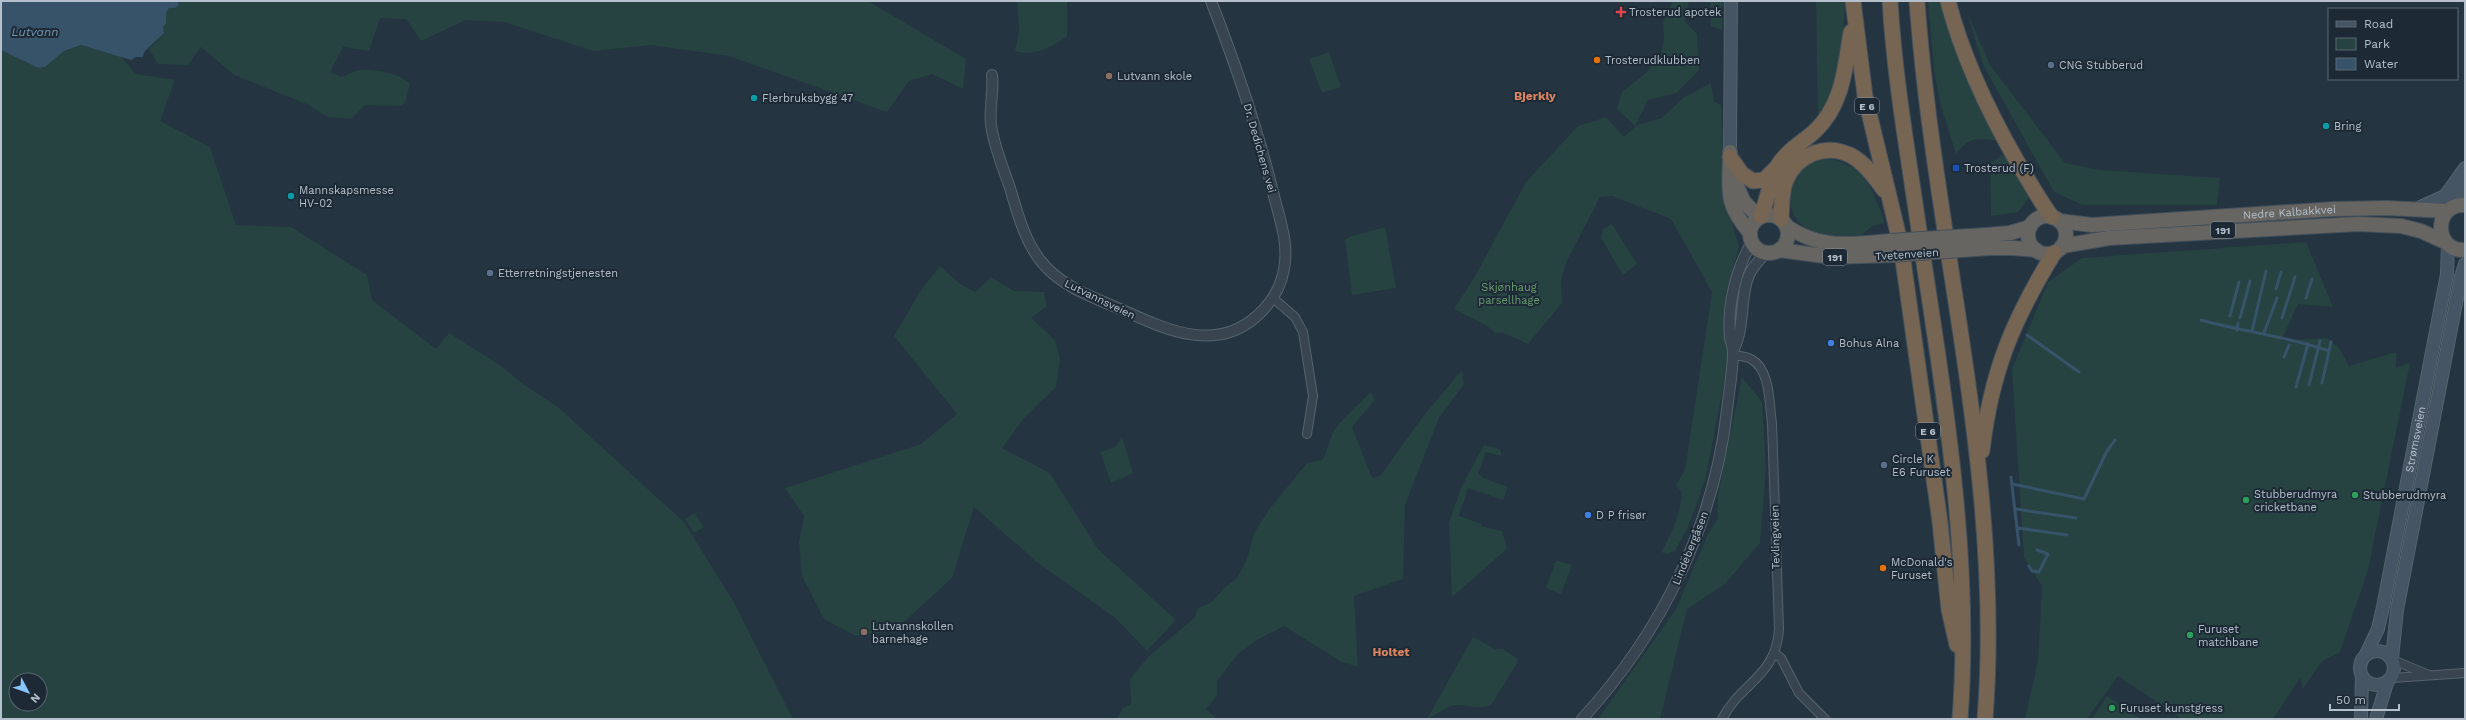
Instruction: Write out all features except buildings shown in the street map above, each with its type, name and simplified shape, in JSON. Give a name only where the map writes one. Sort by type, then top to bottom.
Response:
[{"type":"highway","name":"E 6","points":[[1890,1],[1901,110],[1958,514],[1963,585],[1960,719]]},
{"type":"highway","points":[[1917,1],[1926,100],[1979,476],[1988,587],[1985,719]]},
{"type":"highway","points":[[1948,1],[1969,69],[1990,114],[2041,201],[2056,219],[2066,236],[2043,272],[2010,333],[1990,398],[1979,476]]},
{"type":"highway","name":"E 6","points":[[1854,8],[1865,96],[1887,195],[1896,221],[1901,246],[1940,522],[1949,610],[1962,668]]},
{"type":"highway","name":"E 6","points":[[1781,171],[1827,118],[1841,87],[1854,8]]},
{"type":"highway","name":"E 6","points":[[1730,159],[1742,174],[1750,180],[1759,182],[1806,156],[1819,151],[1832,150],[1845,153],[1865,167],[1887,195]]},
{"type":"highway","name":"Tvetenveien","points":[[1730,159],[1744,202],[1760,217],[1772,215],[1805,238],[1825,244],[1891,248]]},
{"type":"highway","name":"Tvetenveien","points":[[1730,159],[1728,189],[1730,200],[1738,218],[1758,249],[1832,258],[1891,248],[1988,242],[2014,248],[2036,250]]},
{"type":"highway","points":[[1751,237],[1751,227],[1760,217],[1781,171]]},
{"type":"highway","points":[[1773,251],[1787,240],[1784,223],[1781,171]]},
{"type":"highway","name":"Nedre Kalbakkvei","points":[[2056,219],[2092,225],[2334,209],[2387,208],[2413,210],[2455,208]]},
{"type":"highway","points":[[2446,243],[2442,236],[2441,222],[2455,208]]},
{"type":"highway","name":"191","points":[[2030,227],[2039,218],[2056,219]]},
{"type":"highway","name":"Nedre Kalbakkvei","points":[[2058,250],[2109,238],[2358,224],[2411,228],[2446,243],[2457,250],[2465,250]]},
{"type":"highway","points":[[2030,227],[2029,242],[2036,250]]},
{"type":"highway","name":"Tvetenveien","points":[[1988,242],[2030,227]]},
{"type":"highway","name":"191","points":[[2036,250],[2043,254],[2058,250]]},
{"type":"main road","name":"Tvetenveien","points":[[1730,159],[1732,1]]},
{"type":"main road","points":[[2413,210],[2445,196],[2465,168]]},
{"type":"main road","points":[[2455,208],[2465,181]]},
{"type":"main road","name":"Strømsveien","points":[[2366,654],[2378,629],[2383,607],[2447,274],[2446,243]]},
{"type":"main road","name":"Strømsveien","points":[[2392,659],[2397,610],[2413,523],[2459,284],[2465,264]]},
{"type":"main road","points":[[2361,719],[2362,677],[2360,666],[2366,654],[2377,650],[2388,654],[2392,659],[2395,669],[2389,680],[2376,719]]},
{"type":"main road","points":[[2362,677],[2374,685],[2389,680]]},
{"type":"street","name":"Dr. Dedichens vei","points":[[1211,1],[1246,97],[1283,230],[1284,268],[1273,298]]},
{"type":"street","name":"Lutvannsveien","points":[[992,75],[991,124],[999,154],[1029,242],[1038,258],[1057,277],[1088,295],[1156,325],[1192,336],[1216,336],[1234,330],[1252,320],[1273,298]]},
{"type":"street","name":"Lindebergåsen","points":[[1733,353],[1730,337],[1734,288],[1751,237]]},
{"type":"street","name":"Lindebergåsen","points":[[1582,719],[1611,687],[1654,626],[1678,580],[1703,518],[1714,482],[1724,431],[1733,353],[1740,337],[1748,278],[1755,265],[1773,251]]},
{"type":"street","points":[[1273,298],[1295,317],[1303,332],[1313,396],[1307,434]]},
{"type":"street","name":"Tevlingveien","points":[[1722,719],[1734,699],[1764,672],[1774,653],[1779,629],[1770,410],[1760,367],[1750,358],[1733,353]]},
{"type":"street","points":[[1774,653],[1781,658],[1799,692],[1825,719]]},
{"type":"street","points":[[2392,659],[2429,675]]},
{"type":"street","points":[[2389,680],[2429,675],[2465,673]]},
{"type":"green space","points":[[178,1],[868,1],[966,59],[963,89],[932,74],[909,81],[887,112],[729,56],[651,45],[593,51],[504,22],[466,20],[421,41],[406,19],[380,18],[369,51],[343,47],[330,72],[342,77],[359,70],[372,70],[393,74],[406,80],[410,84],[405,103],[401,106],[365,105],[351,119],[327,117],[309,105],[234,75],[201,47],[188,65],[158,64],[149,49],[164,33],[163,27],[166,23],[166,13],[169,8],[175,8],[179,5]]},
{"type":"green space","points":[[1017,1],[1067,1],[1067,37],[1036,52],[1023,53],[1015,51],[1019,30]]},
{"type":"green space","points":[[1673,1],[1689,1],[1685,21],[1697,34],[1699,70],[1676,93],[1648,100],[1635,126],[1617,109],[1622,92],[1647,72],[1661,56],[1664,37],[1663,22]]},
{"type":"green space","points":[[1710,1],[1723,1],[1722,30],[1711,26]]},
{"type":"green space","points":[[1816,1],[1845,1],[1842,58],[1823,112],[1818,117]]},
{"type":"green space","points":[[1928,1],[1947,1],[2002,141],[1981,139],[1972,140],[1962,147],[1956,154],[1940,103],[1934,71]]},
{"type":"green space","points":[[1966,10],[1990,65],[2065,163],[2100,170],[2220,178],[2217,205],[2082,205],[2054,192],[1983,65]]},
{"type":"green space","points":[[81,45],[120,56],[136,74],[175,80],[160,121],[210,147],[236,225],[291,227],[367,275],[372,300],[436,349],[449,333],[500,365],[523,384],[558,407],[684,522],[733,601],[793,719],[1,719],[1,50],[38,68],[45,67],[64,51]]},
{"type":"green space","points":[[1329,52],[1341,87],[1322,93],[1309,59]]},
{"type":"green space","name":"Skjønhaug parsellhage","points":[[1711,83],[1714,102],[1721,105],[1725,198],[1739,246],[1726,293],[1728,363],[1705,481],[1688,527],[1675,551],[1667,554],[1661,552],[1675,524],[1681,501],[1682,493],[1676,485],[1685,470],[1712,292],[1671,219],[1612,196],[1600,197],[1567,261],[1561,280],[1562,303],[1528,344],[1503,333],[1495,333],[1486,325],[1454,309],[1474,278],[1526,182],[1578,126],[1606,117],[1624,137],[1637,125],[1662,118],[1684,97]]},
{"type":"green space","points":[[2006,153],[2030,196],[2018,212],[1991,216],[1990,163]]},
{"type":"green space","points":[[1821,157],[1836,160],[1848,165],[1864,178],[1870,187],[1885,223],[1872,226],[1862,235],[1837,235],[1813,231],[1803,226],[1796,219],[1792,211],[1790,201],[1794,182],[1798,173],[1805,165]]},
{"type":"green space","points":[[1612,224],[1637,264],[1623,275],[1601,238],[1603,229]]},
{"type":"green space","points":[[1385,227],[1396,288],[1352,295],[1345,240],[1349,237]]},
{"type":"green space","points":[[2306,242],[2333,307],[2298,304],[2281,341],[2327,338],[2340,349],[2349,366],[2396,352],[2396,368],[2410,363],[2368,570],[2340,652],[2321,662],[2303,689],[2300,678],[2273,719],[2182,719],[2118,676],[2087,719],[2025,719],[2038,660],[2042,586],[2024,558],[2012,369],[2048,282],[2082,258]]},
{"type":"green space","points":[[940,266],[959,283],[975,292],[991,277],[1014,291],[1044,292],[1047,306],[1031,318],[1055,340],[1060,359],[1056,387],[1025,417],[1002,448],[1050,473],[1098,549],[1176,620],[1147,651],[1114,617],[1038,563],[974,507],[952,578],[894,631],[856,636],[824,619],[802,576],[799,542],[804,516],[785,488],[921,444],[957,414],[894,336],[921,290]]},
{"type":"green space","points":[[1462,370],[1464,384],[1439,418],[1405,505],[1403,579],[1354,596],[1358,667],[1340,661],[1284,626],[1257,640],[1238,654],[1217,681],[1217,695],[1206,709],[1217,719],[1117,719],[1123,708],[1131,704],[1130,679],[1148,657],[1194,618],[1198,608],[1212,602],[1224,588],[1237,578],[1247,559],[1254,533],[1270,508],[1307,463],[1322,460],[1326,453],[1332,434],[1346,416],[1371,392],[1375,400],[1352,427],[1372,478],[1380,476],[1424,415]]},
{"type":"green space","points":[[1742,377],[1762,402],[1766,469],[1760,543],[1725,584],[1687,609],[1660,719],[1598,719],[1676,609],[1708,534],[1718,518],[1718,494]]},
{"type":"green space","points":[[1122,437],[1133,473],[1111,483],[1100,452],[1115,447]]},
{"type":"green space","points":[[1484,445],[1497,448],[1501,452],[1501,456],[1486,452],[1478,473],[1483,478],[1508,487],[1503,500],[1468,488],[1459,516],[1482,524],[1481,526],[1502,531],[1507,549],[1452,597],[1449,523],[1461,488]]},
{"type":"green space","points":[[695,513],[704,527],[694,533],[685,519]]},
{"type":"green space","points":[[1556,560],[1572,565],[1561,594],[1546,588]]},
{"type":"green space","points":[[1473,637],[1495,649],[1503,649],[1518,659],[1517,663],[1492,704],[1483,707],[1455,705],[1427,719]]},
{"type":"green space","name":"Furuset kunstgress","points":[[2107,696],[2141,719],[2092,719]]},
{"type":"water","name":"Lutvann","points":[[1,1],[178,1],[179,5],[175,8],[169,8],[166,13],[166,23],[163,27],[164,33],[144,52],[143,57],[136,57],[131,60],[81,45],[64,51],[45,67],[38,68],[1,50]]},
{"type":"waterway","points":[[2252,331],[2266,271]]},
{"type":"waterway","points":[[2276,289],[2281,272]]},
{"type":"waterway","points":[[2282,318],[2295,277]]},
{"type":"waterway","points":[[2306,298],[2312,279]]},
{"type":"waterway","points":[[2240,318],[2250,281]]},
{"type":"waterway","points":[[2230,316],[2239,282]]},
{"type":"waterway","points":[[2264,333],[2277,298]]},
{"type":"waterway","points":[[2201,320],[2281,338],[2329,351]]},
{"type":"waterway","points":[[2237,330],[2238,323]]},
{"type":"waterway","points":[[2027,335],[2079,372]]},
{"type":"waterway","points":[[2309,385],[2320,341]]},
{"type":"waterway","points":[[2322,383],[2331,342]]},
{"type":"waterway","points":[[2296,387],[2308,344]]},
{"type":"waterway","points":[[2284,357],[2289,345]]},
{"type":"waterway","points":[[2012,484],[2084,499],[2107,451],[2115,440]]},
{"type":"waterway","points":[[2011,477],[2019,545]]},
{"type":"waterway","points":[[2016,509],[2076,518]]},
{"type":"waterway","points":[[2017,528],[2067,535]]},
{"type":"waterway","points":[[2029,566],[2032,571],[2039,572],[2048,554],[2037,550]]},
{"type":"place","name":"Trosterud apotek","points":[[1621,12]]},
{"type":"place","name":"Trosterudklubben","points":[[1597,60]]},
{"type":"place","name":"CNG Stubberud","points":[[2051,65]]},
{"type":"place","name":"Lutvann skole","points":[[1109,76]]},
{"type":"place","name":"Flerbruksbygg 47","points":[[754,98]]},
{"type":"place","name":"Bring","points":[[2326,126]]},
{"type":"place","name":"Trosterud (F)","points":[[1956,168]]},
{"type":"place","name":"Mannskapsmesse HV-02","points":[[291,196]]},
{"type":"place","name":"Etterretningstjenesten","points":[[490,273]]},
{"type":"place","name":"Bohus Alna","points":[[1831,343]]},
{"type":"place","name":"Circle K E6 Furuset","points":[[1884,465]]},
{"type":"place","name":"Stubberudmyra","points":[[2355,495]]},
{"type":"place","name":"Stubberudmyra cricketbane","points":[[2246,500]]},
{"type":"place","name":"D P frisør","points":[[1588,515]]},
{"type":"place","name":"McDonald's Furuset","points":[[1883,568]]},
{"type":"place","name":"Lutvannskollen barnehage","points":[[864,632]]},
{"type":"place","name":"Furuset matchbane","points":[[2190,635]]},
{"type":"place","name":"Furuset kunstgress","points":[[2112,708]]},
{"type":"district","name":"Bjerkly","points":[[1535,96]]},
{"type":"district","name":"Holtet","points":[[1391,652]]}]
